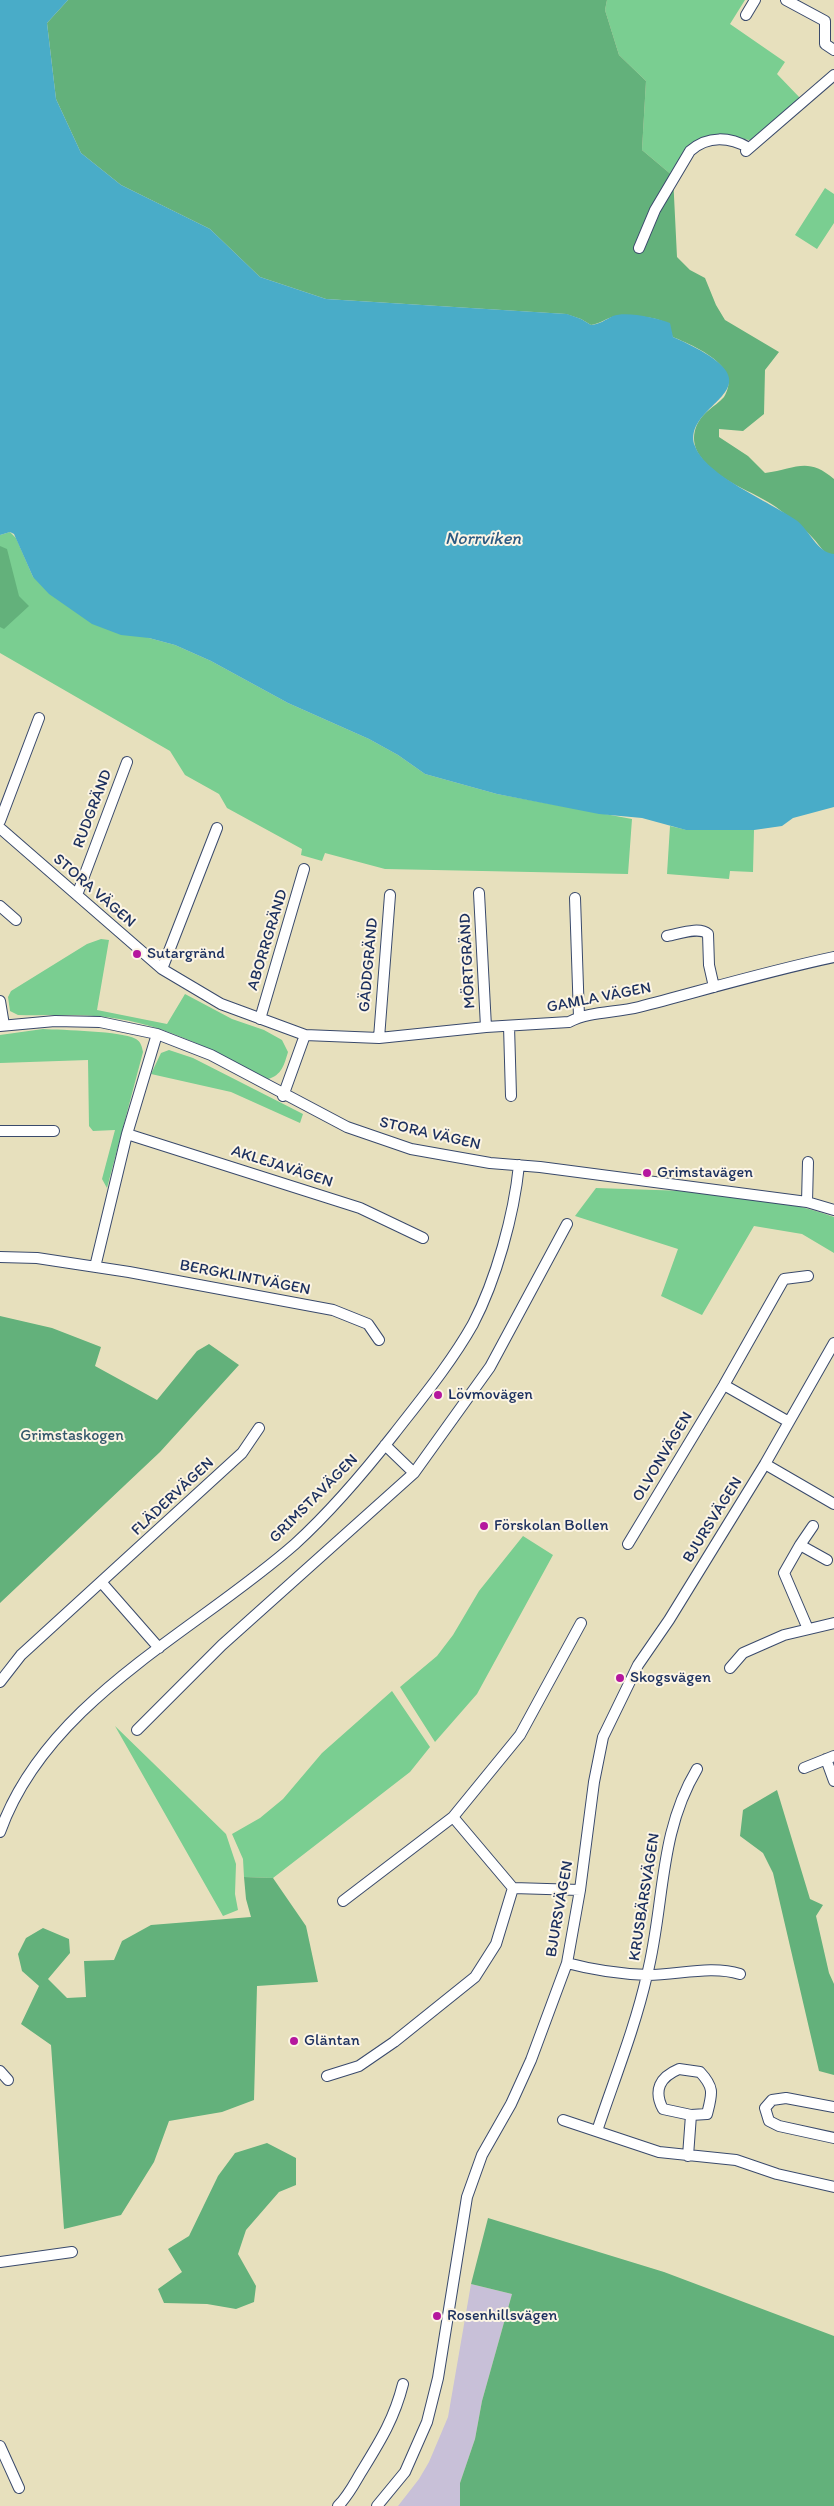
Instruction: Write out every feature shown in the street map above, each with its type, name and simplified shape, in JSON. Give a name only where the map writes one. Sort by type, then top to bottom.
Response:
[{"type":"street","points":[[746,15],[755,0]]},
{"type":"street","points":[[786,0],[825,21],[825,44],[834,50]]},
{"type":"street","points":[[640,248],[655,210],[690,151],[698,144],[724,139],[737,141],[747,150],[834,75]]},
{"type":"street","points":[[0,821],[39,718]]},
{"type":"street","name":"RUDGRÄND","points":[[76,895],[127,762]]},
{"type":"street","name":"STORA VÄGEN","points":[[0,828],[162,969],[221,1004],[305,1036]]},
{"type":"street","points":[[162,969],[217,828]]},
{"type":"street","name":"ABORRGRÄND","points":[[260,1019],[304,869]]},
{"type":"street","name":"MÖRTGRÄND","points":[[479,893],[486,1027]]},
{"type":"street","name":"GÄDDGRÄND","points":[[379,1038],[390,895]]},
{"type":"street","points":[[575,898],[579,1017]]},
{"type":"street","points":[[0,906],[16,920]]},
{"type":"street","points":[[667,936],[698,930],[708,934],[709,965],[714,987]]},
{"type":"street","name":"GAMLA VÄGEN","points":[[305,1036],[379,1038],[486,1027],[568,1022],[579,1017],[636,1007],[764,972],[834,957]]},
{"type":"street","points":[[0,1001],[2,1025]]},
{"type":"street","name":"STORA VÄGEN","points":[[2,1025],[55,1021],[100,1022],[157,1034],[211,1055],[283,1096],[346,1128],[380,1140],[450,1157],[807,1202],[834,1210]]},
{"type":"street","points":[[509,1026],[511,1096]]},
{"type":"street","points":[[95,1267],[127,1134],[157,1034]]},
{"type":"street","points":[[283,1096],[305,1036]]},
{"type":"street","points":[[0,1131],[54,1131]]},
{"type":"street","name":"AKLEJAVÄGEN","points":[[127,1134],[360,1208],[423,1238]]},
{"type":"street","points":[[807,1202],[808,1162]]},
{"type":"street","name":"GRIMSTAVÄGEN","points":[[0,1832],[8,1809],[34,1764],[74,1717],[159,1648],[295,1544],[385,1445],[438,1377],[473,1324],[494,1274],[517,1183],[519,1165]]},
{"type":"street","points":[[137,1730],[222,1645],[414,1473],[490,1367],[567,1224]]},
{"type":"street","name":"BERGKLINTVÄGEN","points":[[0,1257],[37,1258],[95,1267],[333,1310],[368,1324],[379,1340]]},
{"type":"street","name":"OLVONVÄGEN","points":[[628,1544],[724,1385],[784,1279],[808,1276]]},
{"type":"street","name":"BJURSVÄGEN","points":[[377,2506],[404,2472],[427,2422],[438,2378],[456,2251],[467,2197],[482,2156],[511,2104],[532,2060],[567,1963],[580,1890],[594,1782],[603,1737],[638,1665],[669,1620],[765,1464],[834,1343]]},
{"type":"street","points":[[724,1385],[789,1422]]},
{"type":"street","name":"FLÄDERVÄGEN","points":[[0,1682],[21,1655],[102,1583],[242,1453],[259,1428]]},
{"type":"street","points":[[385,1445],[414,1473]]},
{"type":"street","points":[[765,1464],[834,1504]]},
{"type":"street","points":[[808,1629],[784,1572],[812,1526]]},
{"type":"street","points":[[800,1545],[828,1560]]},
{"type":"street","points":[[102,1583],[159,1648]]},
{"type":"street","points":[[343,1901],[453,1817],[520,1735],[581,1623]]},
{"type":"street","points":[[730,1668],[743,1653],[784,1635],[834,1623]]},
{"type":"street","points":[[804,1768],[830,1757],[834,1781]]},
{"type":"street","name":"KRUSBÄRSVÄGEN","points":[[648,1974],[667,1843],[684,1790],[697,1769]]},
{"type":"street","points":[[453,1817],[513,1888],[580,1890]]},
{"type":"street","points":[[327,2076],[358,2066],[394,2042],[475,1978],[496,1944],[513,1888]]},
{"type":"street","points":[[567,1963],[617,1972],[648,1974],[727,1970],[740,1974]]},
{"type":"street","points":[[597,2131],[648,1974]]},
{"type":"street","points":[[679,2070],[700,2072],[710,2082],[712,2092],[707,2114],[691,2115],[663,2109],[658,2099],[659,2086],[666,2074],[679,2070]]},
{"type":"street","points":[[0,2071],[8,2080]]},
{"type":"street","points":[[834,2107],[786,2098],[772,2100],[765,2108],[768,2121],[779,2126],[834,2138]]},
{"type":"street","points":[[688,2156],[691,2115]]},
{"type":"street","points":[[563,2120],[659,2152],[736,2160],[777,2174],[834,2187]]},
{"type":"street","points":[[0,2262],[72,2252]]},
{"type":"street","points":[[338,2506],[348,2496],[380,2444],[397,2410],[403,2384]]},
{"type":"street","points":[[0,2446],[19,2488]]},
{"type":"shaded area","points":[[471,2284],[512,2294],[482,2401],[475,2439],[460,2483],[460,2506],[398,2506],[419,2479],[429,2462],[448,2417]]},
{"type":"green space","points":[[68,0],[607,0],[605,10],[619,55],[646,81],[642,150],[673,176],[677,257],[690,270],[705,278],[716,305],[725,320],[779,352],[765,370],[764,414],[743,431],[719,429],[719,437],[748,456],[765,473],[808,466],[825,472],[834,479],[834,554],[827,554],[808,533],[776,507],[725,479],[707,465],[700,456],[694,438],[697,426],[704,415],[724,397],[728,386],[727,376],[714,359],[693,346],[673,337],[666,323],[642,316],[621,315],[591,325],[566,314],[326,299],[260,277],[210,229],[121,185],[81,153],[56,99],[47,23]]},
{"type":"green space","points":[[607,0],[745,0],[730,24],[785,62],[777,74],[801,99],[754,141],[724,135],[710,137],[673,176],[642,150],[646,81],[619,55],[605,10]]},
{"type":"green space","points":[[825,188],[834,194],[834,223],[817,249],[795,235]]},
{"type":"green space","points":[[10,532],[16,538],[33,577],[149,638],[175,645],[211,661],[288,703],[369,739],[398,755],[425,774],[497,794],[632,819],[628,874],[385,869],[325,853],[322,861],[301,855],[302,849],[227,808],[219,794],[185,775],[170,751],[0,653],[0,535]]},
{"type":"green space","points":[[0,546],[7,549],[19,596],[29,606],[4,629],[0,627]]},
{"type":"green space","points":[[670,826],[687,830],[754,830],[753,872],[730,871],[729,879],[667,874]]},
{"type":"green space","points":[[101,939],[109,940],[97,1010],[167,1024],[185,994],[232,1019],[264,1030],[282,1040],[288,1052],[284,1065],[279,1072],[268,1079],[206,1047],[140,1023],[94,1016],[18,1015],[10,1011],[8,997],[11,991],[87,944]]},
{"type":"green space","points":[[43,1029],[118,1034],[136,1039],[141,1045],[143,1052],[107,1188],[102,1179],[115,1130],[93,1131],[89,1126],[88,1060],[0,1063],[0,1035]]},
{"type":"green space","points":[[169,1050],[193,1058],[303,1114],[300,1123],[231,1092],[151,1074],[161,1053]]},
{"type":"green space","points":[[596,1188],[686,1191],[747,1197],[806,1208],[834,1217],[834,1253],[802,1234],[754,1226],[702,1315],[661,1296],[678,1249],[575,1216]]},
{"type":"green space","name":"Grimstaskogen","points":[[0,1316],[52,1328],[101,1347],[95,1366],[157,1400],[197,1351],[209,1344],[239,1365],[160,1452],[0,1603]]},
{"type":"green space","points":[[523,1536],[553,1555],[477,1694],[435,1742],[400,1687],[437,1656],[453,1635],[479,1591]]},
{"type":"green space","points":[[392,1691],[430,1747],[410,1772],[273,1878],[244,1877],[243,1859],[232,1834],[260,1818],[283,1799],[322,1753]]},
{"type":"green space","points":[[115,1726],[226,1834],[236,1864],[235,1894],[238,1910],[223,1916]]},
{"type":"green space","points":[[777,1790],[810,1899],[823,1905],[816,1916],[829,1973],[834,1984],[834,2075],[819,2071],[773,1873],[763,1853],[740,1836],[743,1810]]},
{"type":"green space","points":[[244,1877],[273,1878],[306,1926],[318,1982],[257,1986],[254,2100],[222,2112],[169,2121],[154,2162],[121,2215],[64,2229],[51,2045],[21,2024],[39,1986],[22,1971],[18,1954],[26,1938],[43,1928],[69,1939],[70,1953],[48,1979],[67,1998],[86,1997],[84,1961],[114,1960],[122,1941],[151,1925],[251,1917],[246,1899]]},
{"type":"green space","points":[[267,2143],[296,2158],[296,2185],[279,2192],[246,2230],[238,2254],[256,2286],[254,2302],[236,2309],[207,2304],[164,2303],[158,2289],[182,2272],[168,2249],[189,2236],[218,2176],[235,2153]]},
{"type":"green space","points":[[488,2218],[664,2272],[834,2336],[834,2506],[460,2506],[460,2483],[475,2439],[482,2401],[512,2294],[471,2284]]},
{"type":"water","name":"Norrviken","points":[[0,0],[68,0],[47,23],[56,99],[81,153],[121,185],[210,229],[260,277],[326,299],[567,314],[591,325],[600,323],[613,316],[626,314],[650,317],[670,323],[673,337],[708,355],[725,370],[729,383],[724,394],[702,417],[695,430],[695,446],[701,457],[724,477],[796,520],[823,550],[834,554],[834,807],[793,818],[782,826],[754,830],[686,830],[642,818],[599,814],[497,794],[425,774],[398,755],[369,739],[288,703],[211,661],[175,645],[149,638],[121,635],[92,624],[49,594],[33,577],[14,534],[10,532],[0,535]]},
{"type":"place","name":"Sutargränd","points":[[137,954]]},
{"type":"place","name":"Grimstavägen","points":[[647,1173]]},
{"type":"place","name":"Lövmovägen","points":[[438,1395]]},
{"type":"place","name":"Förskolan Bollen","points":[[484,1526]]},
{"type":"place","name":"Skogsvägen","points":[[620,1678]]},
{"type":"place","name":"Gläntan","points":[[294,2041]]},
{"type":"place","name":"Rosenhillsvägen","points":[[437,2316]]}]
